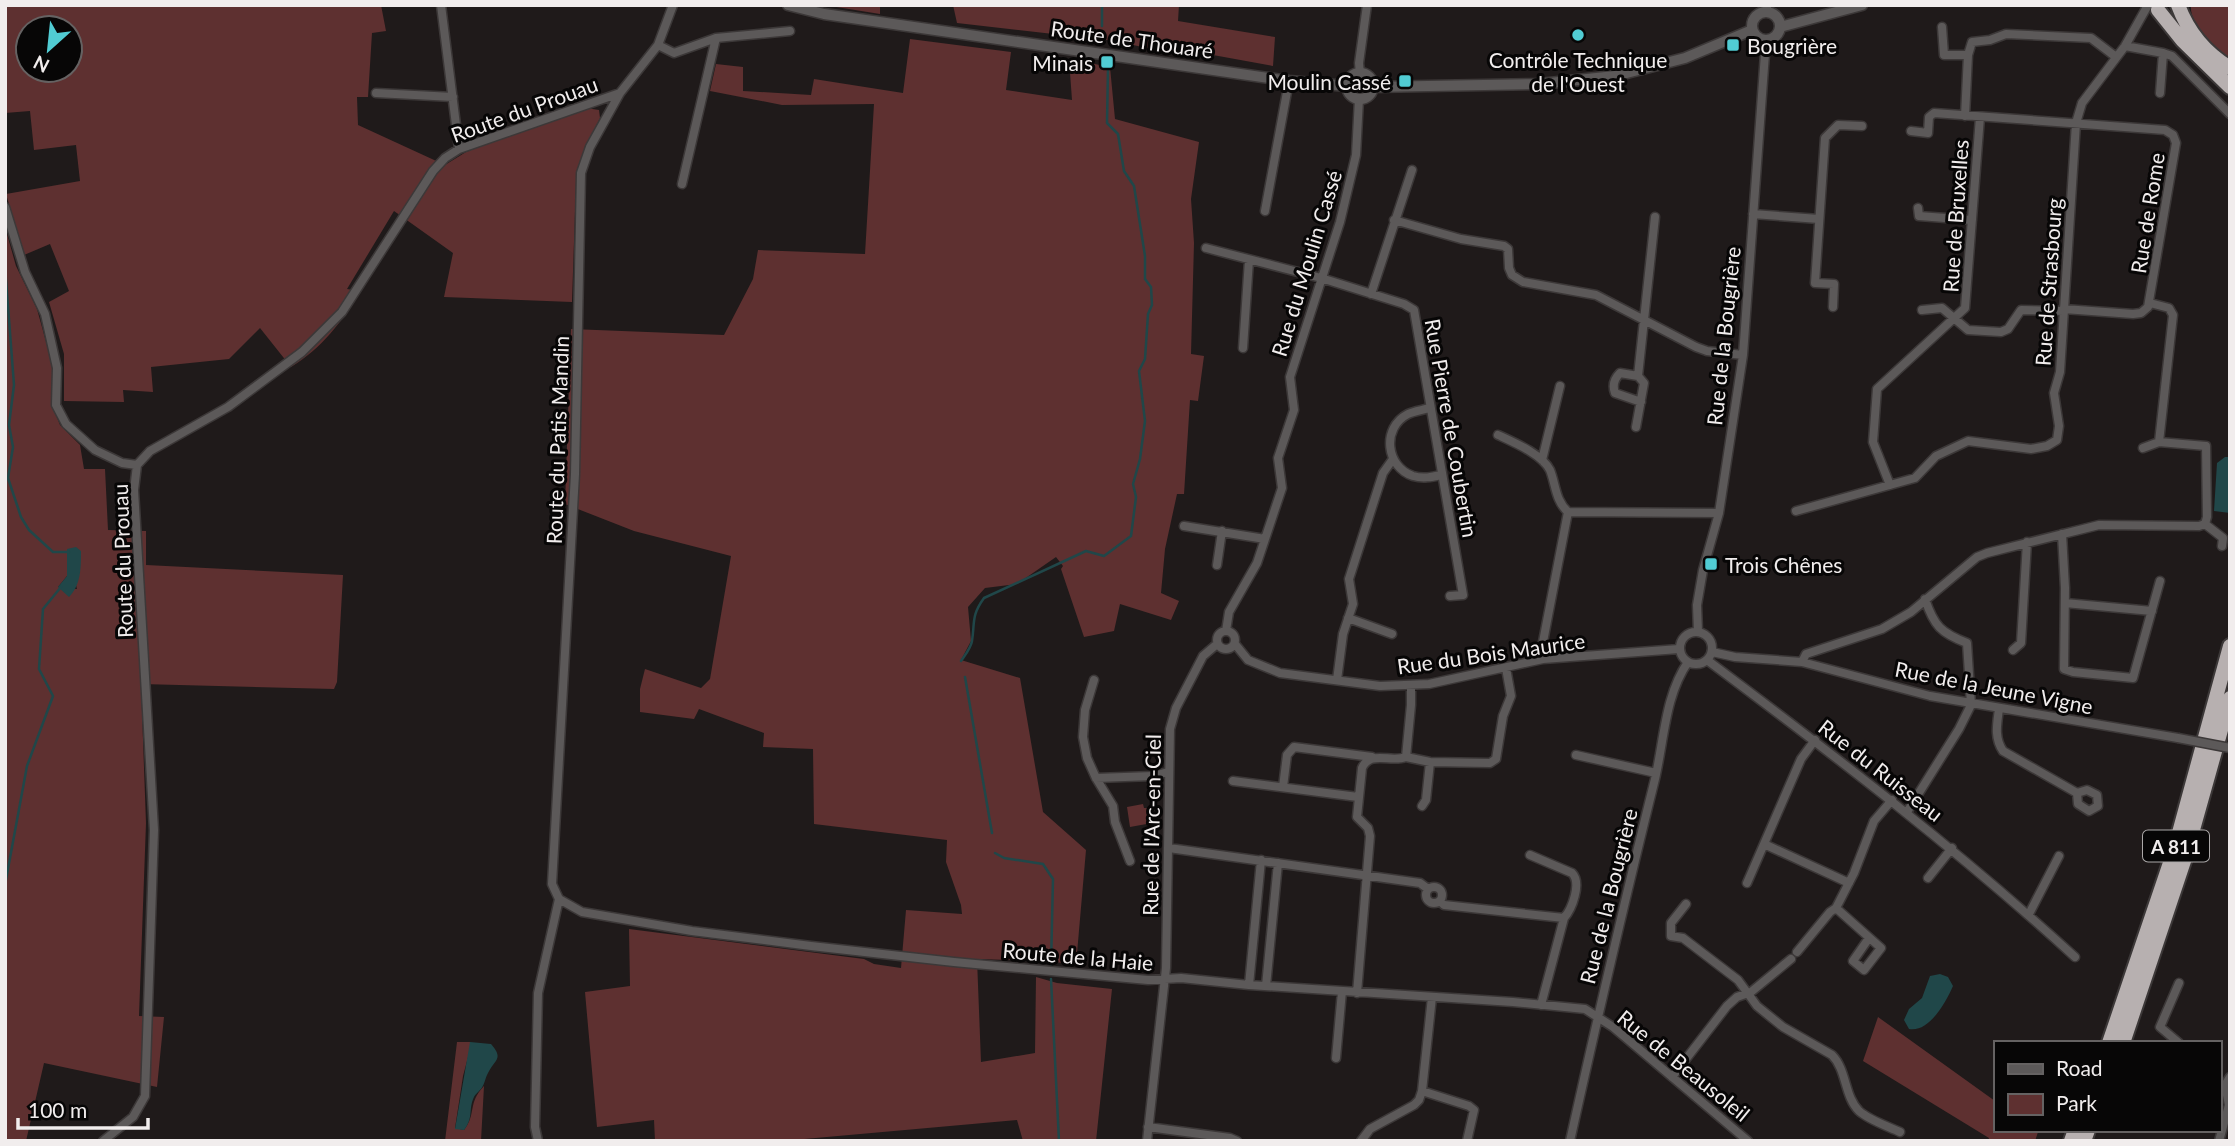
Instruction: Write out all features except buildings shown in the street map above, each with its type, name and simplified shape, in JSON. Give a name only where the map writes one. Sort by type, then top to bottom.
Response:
[{"type":"highway","points":[[2178,5],[2185,22],[2198,41],[2230,68]]},
{"type":"highway","points":[[2152,7],[2230,87]]},
{"type":"highway","name":"A 811","points":[[2110,1041],[2174,851],[2230,646]]},
{"type":"highway","name":"A 811","points":[[2124,1041],[2181,871],[2230,698]]},
{"type":"street","points":[[441,5],[459,149]]},
{"type":"street","name":"Route du Patis Mandin","points":[[559,900],[552,884],[575,474],[582,173],[590,147],[620,93],[658,45],[673,5]]},
{"type":"street","name":"Route de Thouaré","points":[[788,5],[824,14],[1289,81],[1347,86]]},
{"type":"street","points":[[1360,74],[1359,63],[1367,5]]},
{"type":"street","points":[[1780,27],[1862,5]]},
{"type":"street","points":[[2152,7],[2165,10],[2178,5]]},
{"type":"street","name":"Rue de Strasbourg","points":[[1890,485],[1915,478],[1936,456],[1968,441],[2031,449],[2047,446],[2057,440],[2059,426],[2054,393],[2060,372],[2076,123],[2081,103],[2152,7]]},
{"type":"street","points":[[1767,9],[1775,15],[1780,27],[1777,35],[1766,40],[1758,37],[1752,30],[1754,19],[1767,9]]},
{"type":"street","points":[[1942,27],[1944,55],[1968,55]]},
{"type":"street","points":[[1373,87],[1514,85],[1615,76],[1685,58],[1752,30]]},
{"type":"street","points":[[658,45],[674,52],[716,38],[790,31]]},
{"type":"street","points":[[1965,116],[1968,55],[1972,42],[1990,40],[2006,34],[2091,38],[2116,58]]},
{"type":"street","points":[[682,184],[716,38]]},
{"type":"street","name":"Rue de la Bougrière","points":[[1698,632],[1696,605],[1719,513],[1743,355],[1766,40]]},
{"type":"street","points":[[2125,46],[2172,56],[2230,114]]},
{"type":"street","points":[[2160,93],[2163,52]]},
{"type":"street","points":[[1360,74],[1370,79],[1373,87],[1370,95],[1359,99],[1349,94],[1347,86],[1349,79],[1360,74]]},
{"type":"street","points":[[1265,211],[1289,81]]},
{"type":"street","points":[[376,93],[453,97]]},
{"type":"street","name":"Route du Prouau","points":[[103,1141],[133,1117],[145,1096],[154,830],[134,490],[138,465],[150,452],[228,407],[310,344],[342,312],[433,171],[445,158],[459,149],[620,93]]},
{"type":"street","name":"Rue du Moulin Cassé","points":[[1226,631],[1228,612],[1257,563],[1282,488],[1278,458],[1294,410],[1290,377],[1339,226],[1356,155],[1359,99]]},
{"type":"street","points":[[1911,131],[1928,132],[1929,117],[1934,113],[2076,123]]},
{"type":"street","name":"Rue de Bruxelles","points":[[1890,485],[1874,442],[1877,388],[1965,309],[1980,117]]},
{"type":"street","name":"Rue de Rome","points":[[1954,319],[1968,330],[2001,332],[2008,329],[2021,310],[2133,314],[2141,313],[2150,303],[2176,143],[2173,135],[2165,130],[2076,123]]},
{"type":"street","points":[[1833,307],[1834,285],[1815,284],[1825,138],[1838,125],[1862,126]]},
{"type":"street","points":[[1371,294],[1412,170]]},
{"type":"street","points":[[5,207],[24,272],[40,299],[45,314],[57,368],[56,405],[66,424],[95,450],[122,463],[138,465]]},
{"type":"street","points":[[1918,208],[1919,216],[1972,220]]},
{"type":"street","points":[[1752,214],[1819,219]]},
{"type":"street","points":[[1638,376],[1655,217]]},
{"type":"street","points":[[1394,220],[1461,239],[1504,246],[1508,250],[1512,275],[1523,282],[1596,295],[1707,351],[1743,355]]},
{"type":"street","name":"Rue Pierre de Coubertin","points":[[1206,248],[1321,278],[1409,306],[1416,313],[1429,408],[1463,595],[1450,596]]},
{"type":"street","points":[[1243,348],[1249,260]]},
{"type":"street","points":[[2150,303],[2169,308],[2173,315],[2159,442]]},
{"type":"street","points":[[1922,310],[1942,309],[1954,319]]},
{"type":"street","points":[[1636,427],[1641,402],[1644,383],[1638,376],[1620,373],[1613,388],[1615,393],[1641,402]]},
{"type":"street","points":[[1542,460],[1560,386]]},
{"type":"street","points":[[1429,408],[1408,414],[1398,422],[1389,444],[1393,459],[1405,472],[1416,477],[1441,475]]},
{"type":"street","points":[[1498,435],[1542,460],[1549,469],[1561,505],[1568,512],[1719,513]]},
{"type":"street","points":[[1802,662],[1806,654],[1882,629],[1911,612],[1977,557],[2099,525],[2199,526],[2205,523],[2206,446],[2159,442],[2143,448]]},
{"type":"street","points":[[1337,680],[1343,634],[1353,604],[1349,579],[1383,473],[1393,459]]},
{"type":"street","points":[[1796,511],[1890,485]]},
{"type":"street","points":[[1543,659],[1542,647],[1568,512]]},
{"type":"street","points":[[2205,523],[2223,538],[2222,546]]},
{"type":"street","points":[[1184,526],[1265,539]]},
{"type":"street","points":[[1217,565],[1222,531]]},
{"type":"street","points":[[2062,534],[2064,669],[2133,678],[2160,582]]},
{"type":"street","points":[[2013,650],[2021,643],[2026,542]]},
{"type":"street","points":[[1908,812],[1959,729],[1970,705],[1967,643],[1948,635],[1932,620],[1925,599]]},
{"type":"street","points":[[2065,603],[2152,611]]},
{"type":"street","points":[[1348,618],[1392,634]]},
{"type":"street","points":[[1226,631],[1234,635],[1235,644],[1227,650],[1217,644],[1218,635],[1226,631]]},
{"type":"street","points":[[1698,632],[1709,639],[1709,656],[1696,664],[1681,656],[1679,649],[1684,636],[1698,632]]},
{"type":"street","name":"Rue de l'Arc-en-Ciel","points":[[1147,1141],[1165,980],[1170,729],[1176,708],[1203,656],[1217,644]]},
{"type":"street","name":"Rue du Bois Maurice","points":[[1235,644],[1243,656],[1260,667],[1280,673],[1380,686],[1410,686],[1466,678],[1543,659],[1679,649]]},
{"type":"street","name":"Rue de la Jeune Vigne","points":[[1709,656],[1802,662],[1970,705],[2230,748]]},
{"type":"street","name":"Rue du Ruisseau","points":[[1709,656],[1952,848],[2075,957]]},
{"type":"street","name":"Rue de la Bougrière","points":[[1570,1141],[1675,686],[1688,662]]},
{"type":"street","points":[[1283,787],[1287,755],[1294,747],[1397,760],[1406,757],[1430,762],[1490,763],[1496,759],[1503,716],[1511,696],[1506,668]]},
{"type":"street","points":[[1094,680],[1083,719],[1087,758],[1112,806],[1115,822],[1130,861]]},
{"type":"street","points":[[1406,757],[1410,686]]},
{"type":"street","points":[[2000,709],[1997,733],[1999,747],[2077,793]]},
{"type":"street","points":[[1747,884],[1801,759],[1815,740]]},
{"type":"street","points":[[1576,755],[1656,773]]},
{"type":"street","points":[[1357,993],[1370,836],[1368,828],[1357,817],[1358,797],[1362,768],[1365,761],[1372,757]]},
{"type":"street","points":[[1422,806],[1426,800],[1430,762]]},
{"type":"street","points":[[1096,778],[1153,776],[1168,772]]},
{"type":"street","points":[[1233,781],[1358,797]]},
{"type":"street","points":[[1797,952],[1836,908],[1874,821],[1892,800]]},
{"type":"street","points":[[1764,844],[1849,883]]},
{"type":"street","points":[[1169,848],[1420,883],[1428,890],[1428,901],[1433,903],[1440,901],[1444,905],[1564,918]]},
{"type":"street","points":[[1928,878],[1952,848]]},
{"type":"street","points":[[1530,855],[1576,877],[1577,882],[1569,913],[1564,918],[1541,1005]]},
{"type":"street","points":[[2029,914],[2059,856]]},
{"type":"street","points":[[1249,985],[1261,860]]},
{"type":"street","points":[[1266,986],[1278,863]]},
{"type":"street","points":[[538,1141],[535,1127],[538,993],[559,900]]},
{"type":"street","name":"Route de la Haie","points":[[559,900],[582,912],[705,933],[954,962],[1165,980],[1181,978],[1541,1005],[1585,1009],[1597,1017]]},
{"type":"street","points":[[1686,904],[1671,923],[1671,936],[1683,938],[1738,980],[1757,1006],[1783,1027],[1832,1055],[1839,1062],[1849,1093],[1858,1110],[1900,1132]]},
{"type":"street","points":[[1836,908],[1869,938]]},
{"type":"street","points":[[1672,1077],[1727,1006],[1774,975],[1791,959]]},
{"type":"street","points":[[2177,1041],[2160,1027],[2179,983]]},
{"type":"street","points":[[1336,1058],[1342,992]]},
{"type":"street","points":[[1361,1141],[1370,1129],[1419,1100],[1432,997]]},
{"type":"street","name":"Rue de Beausoleil","points":[[1597,1017],[1748,1141]]},
{"type":"street","points":[[2219,1141],[2229,1101],[2225,1079]]},
{"type":"street","points":[[1422,1091],[1474,1110],[1467,1141]]},
{"type":"street","points":[[1148,1127],[1237,1141]]},
{"type":"green space","points":[[5,5],[381,5],[386,31],[372,33],[368,97],[357,97],[358,125],[445,165],[466,152],[509,135],[586,108],[599,110],[600,118],[582,156],[576,182],[572,302],[444,297],[453,253],[394,211],[347,289],[360,291],[346,313],[322,343],[291,367],[260,328],[229,359],[151,367],[153,392],[123,390],[124,402],[64,401],[64,354],[49,302],[69,291],[50,244],[24,255],[6,194],[80,181],[76,145],[34,150],[30,111],[5,113]]},
{"type":"green space","points":[[824,5],[880,5],[880,14]]},
{"type":"green space","points":[[953,5],[1179,5],[1178,21],[1275,37],[1273,66],[1191,51],[1165,52],[1115,41],[957,23]]},
{"type":"green space","points":[[2191,5],[2230,5],[2230,59],[2198,28],[2191,13]]},
{"type":"green space","points":[[910,39],[1011,52],[1006,90],[1072,100],[1069,59],[1110,67],[1115,119],[1199,142],[1191,199],[1194,243],[1191,354],[1204,356],[1198,401],[1190,400],[1184,494],[1177,494],[1165,549],[1161,593],[1179,601],[1171,620],[1120,604],[1114,631],[1084,637],[1061,569],[1063,566],[1056,557],[1017,584],[985,588],[968,607],[971,641],[961,660],[1020,678],[1043,812],[1086,850],[1076,965],[1049,961],[977,959],[981,1062],[1035,1053],[1036,977],[1057,983],[1112,989],[1096,1141],[1023,1141],[1017,1120],[782,1141],[655,1141],[654,1120],[597,1127],[585,992],[630,986],[629,929],[864,959],[874,964],[901,968],[906,910],[962,914],[946,862],[947,840],[814,824],[813,749],[763,747],[764,733],[699,709],[694,719],[640,712],[640,689],[645,669],[701,688],[710,679],[731,556],[634,531],[565,504],[571,329],[724,335],[753,279],[758,250],[865,254],[874,104],[782,105],[710,91],[716,64],[743,67],[743,91],[811,95],[814,79],[903,93]]},
{"type":"green space","points":[[5,227],[16,266],[37,309],[53,367],[52,405],[60,425],[80,445],[84,469],[105,469],[108,530],[146,531],[146,565],[343,575],[337,682],[334,689],[141,684],[146,823],[139,1016],[164,1017],[157,1087],[44,1063],[26,1141],[5,1141]],"holes":[[[67,550],[77,589],[58,587],[67,576]]]},
{"type":"green space","points":[[1143,804],[1144,808],[1148,808],[1152,823],[1130,827],[1127,807]]},
{"type":"green space","points":[[1878,1017],[1994,1100],[1994,1132],[2038,1132],[2035,1141],[1988,1141],[1989,1138],[1863,1061]]},
{"type":"green space","points":[[457,1042],[470,1042],[471,1046],[463,1076],[455,1128],[464,1130],[476,1098],[484,1086],[481,1141],[445,1141]]},
{"type":"water","points":[[2230,457],[2230,513],[2214,511],[2217,463]]},
{"type":"water","points":[[76,547],[81,551],[80,570],[76,587],[69,597],[58,587],[67,576],[67,549]]},
{"type":"water","points":[[1940,974],[1948,977],[1953,986],[1946,1000],[1930,1021],[1916,1029],[1909,1029],[1904,1020],[1909,1009],[1922,998],[1930,976]]},
{"type":"water","points":[[470,1042],[491,1044],[498,1056],[482,1087],[474,1096],[467,1125],[464,1130],[455,1129]]},
{"type":"waterway","points":[[1102,5],[1102,26]]},
{"type":"waterway","points":[[961,661],[971,644],[975,615],[984,598],[1086,551],[1104,556],[1131,536],[1136,497],[1133,484],[1140,459],[1145,421],[1139,371],[1145,359],[1148,314],[1152,305],[1151,287],[1145,279],[1145,256],[1134,186],[1124,171],[1118,134],[1107,123],[1108,69]]},
{"type":"waterway","points":[[5,267],[14,385],[9,425],[13,447],[8,478],[21,517],[29,530],[53,552],[69,552]]},
{"type":"waterway","points":[[5,885],[27,766],[53,696],[39,669],[43,609],[61,587]]},
{"type":"waterway","points":[[965,677],[992,833]]},
{"type":"waterway","points":[[995,853],[1004,858],[1043,864],[1053,879],[1051,965]]},
{"type":"waterway","points":[[1051,979],[1059,1141]]},
{"type":"place","name":"Contrôle Technique de l'Ouest","points":[[1578,35]]},
{"type":"place","name":"Bougrière","points":[[1733,45]]},
{"type":"place","name":"Minais","points":[[1107,62]]},
{"type":"place","name":"Moulin Cassé","points":[[1405,81]]},
{"type":"place","name":"Trois Chênes","points":[[1711,564]]}]
